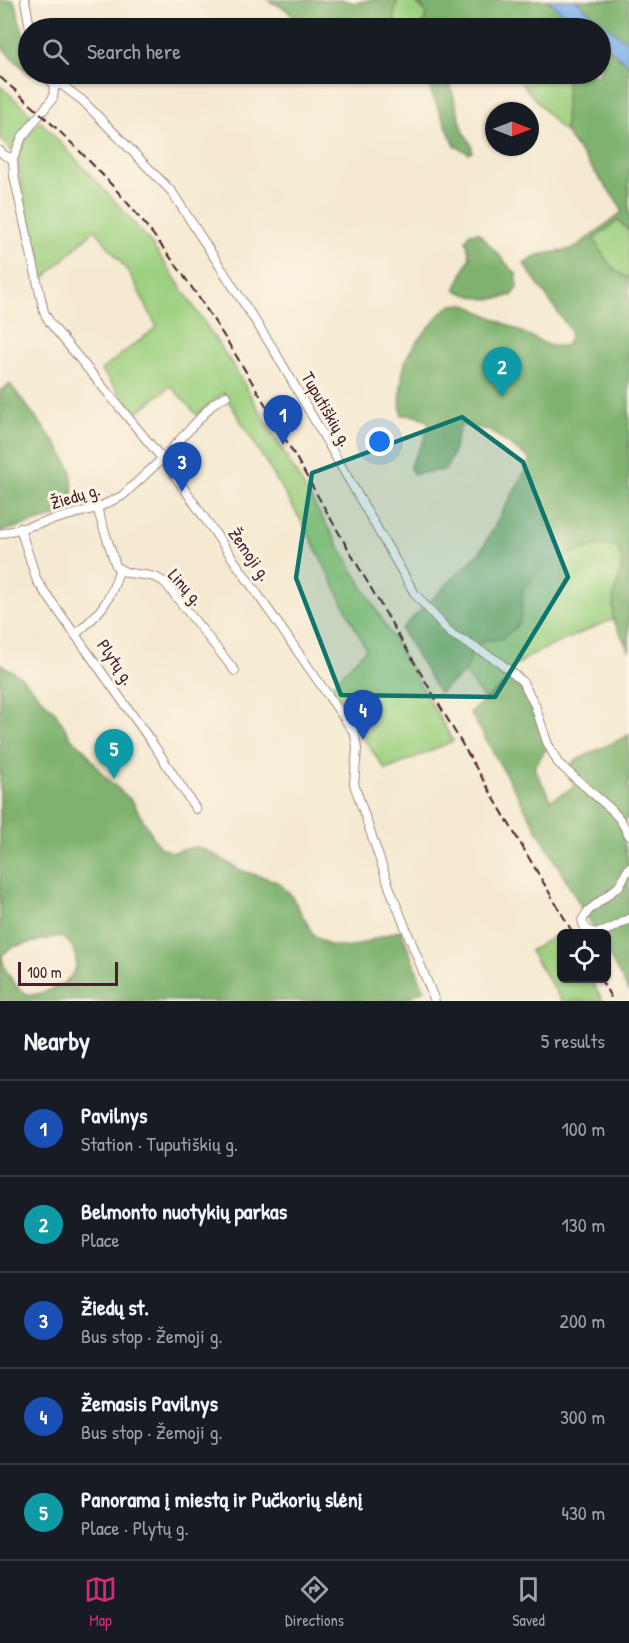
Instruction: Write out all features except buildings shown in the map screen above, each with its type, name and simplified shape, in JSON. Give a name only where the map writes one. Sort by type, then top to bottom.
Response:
[{"type":"street","points":[[25,0],[28,18]]},
{"type":"street","points":[[0,151],[13,159],[22,137],[52,101],[54,84]]},
{"type":"street","name":"Tuputiškių g.","points":[[54,84],[65,87],[83,101],[172,192],[274,350],[415,594],[450,633],[498,661],[522,681],[535,705],[547,742],[558,763],[612,810],[629,835]]},
{"type":"street","name":"Žemoji g.","points":[[13,159],[14,176],[44,312],[50,323],[162,459],[355,734],[357,748],[354,784],[397,908],[435,1001]]},
{"type":"street","name":"Žiedų g.","points":[[0,534],[97,508],[122,496],[162,459],[214,403],[226,396]]},
{"type":"street","points":[[76,634],[105,605],[115,585],[119,570],[113,560],[97,508]]},
{"type":"street","name":"Plytų g.","points":[[20,528],[37,581],[196,809]]},
{"type":"street","name":"Linų g.","points":[[119,570],[154,576],[165,583],[235,671]]},
{"type":"street","points":[[629,868],[619,886],[588,911],[582,920],[585,930],[597,933],[629,919]]},
{"type":"highlighted area","points":[[462,417],[523,462],[568,577],[495,697],[341,695],[296,578],[312,473]]},
{"type":"green space","points":[[0,0],[13,0],[19,18],[18,63],[0,46]]},
{"type":"green space","points":[[267,0],[344,0],[355,3],[369,0],[397,0],[394,18],[296,18],[284,8]]},
{"type":"green space","points":[[397,0],[413,0],[426,12],[425,18],[394,18]]},
{"type":"green space","points":[[413,0],[547,0],[570,18],[425,18],[426,12]]},
{"type":"green space","points":[[576,0],[627,0],[629,2],[629,43],[611,29],[611,18],[597,18]]},
{"type":"green space","points":[[611,50],[629,65],[629,232],[619,220],[594,239],[612,267],[629,278],[629,651],[613,619],[613,600],[622,566],[619,548],[607,545],[582,549],[546,564],[523,589],[520,621],[515,628],[501,639],[485,640],[479,643],[472,653],[465,673],[439,693],[401,629],[480,552],[531,460],[489,430],[461,425],[451,459],[445,470],[414,474],[410,465],[425,438],[429,422],[419,416],[402,415],[402,376],[408,355],[415,345],[443,311],[455,305],[465,304],[550,346],[565,346],[570,339],[570,330],[524,264],[538,255],[573,249],[621,213],[621,207],[565,132],[567,84],[611,84]]},
{"type":"green space","points":[[429,84],[450,84],[464,133],[472,146],[472,152],[469,153],[455,146]]},
{"type":"green space","points":[[522,84],[567,84],[565,132],[558,126]]},
{"type":"green space","points":[[0,86],[35,117],[12,151],[0,138]]},
{"type":"green space","points":[[40,121],[150,242],[232,364],[453,741],[386,770],[328,689],[366,649],[305,527],[224,393],[197,415],[171,386],[136,413],[101,370],[157,327],[130,274],[95,229],[40,282],[17,163],[22,146]]},
{"type":"green space","points":[[619,220],[629,232],[629,278],[612,267],[593,239]]},
{"type":"green space","points":[[478,232],[516,274],[518,286],[513,295],[483,298],[455,290],[470,257],[466,240],[470,233]]},
{"type":"green space","points":[[10,384],[60,449],[71,470],[75,511],[0,532],[0,391]]},
{"type":"green space","points":[[607,545],[619,547],[622,566],[613,600],[613,619],[533,654],[507,672],[516,679],[511,679],[484,699],[465,673],[472,653],[479,643],[485,640],[501,639],[520,621],[523,589],[546,563],[582,549]]},
{"type":"green space","points":[[0,664],[20,676],[55,712],[71,738],[84,749],[103,775],[132,801],[159,847],[172,852],[196,847],[208,851],[240,870],[278,882],[291,895],[314,936],[329,945],[348,948],[401,930],[424,990],[402,1001],[0,1001]],"holes":[[[58,936],[72,948],[76,960],[74,972],[68,979],[59,986],[32,995],[19,989],[6,971],[2,955],[13,947]]]},
{"type":"green space","points":[[511,679],[516,679],[529,700],[547,748],[534,767],[551,800],[573,788],[570,766],[574,761],[629,735],[629,816],[623,827],[623,839],[629,865],[629,992],[611,959],[611,929],[594,929],[470,712]]},
{"type":"green space","points":[[557,935],[557,983],[592,983],[603,1001],[562,1001],[530,951]]},
{"type":"water","points":[[547,0],[576,0],[597,18],[570,18]]},
{"type":"water","points":[[611,29],[629,43],[629,65],[611,50]]},
{"type":"railway","points":[[0,77],[55,127],[107,180],[169,255],[197,295],[249,378],[571,929]]},
{"type":"railway","points":[[603,983],[613,1001]]},
{"type":"place","name":"Belmonto nuotykių parkas","points":[[502,397]]},
{"type":"place","name":"Pavilnys","points":[[283,445]]},
{"type":"place","name":"Žiedų st.","points":[[182,492]]},
{"type":"place","name":"Žemasis Pavilnys","points":[[363,740]]},
{"type":"place","name":"Panorama į miestą ir Pučkorių slėnį","points":[[114,779]]}]
